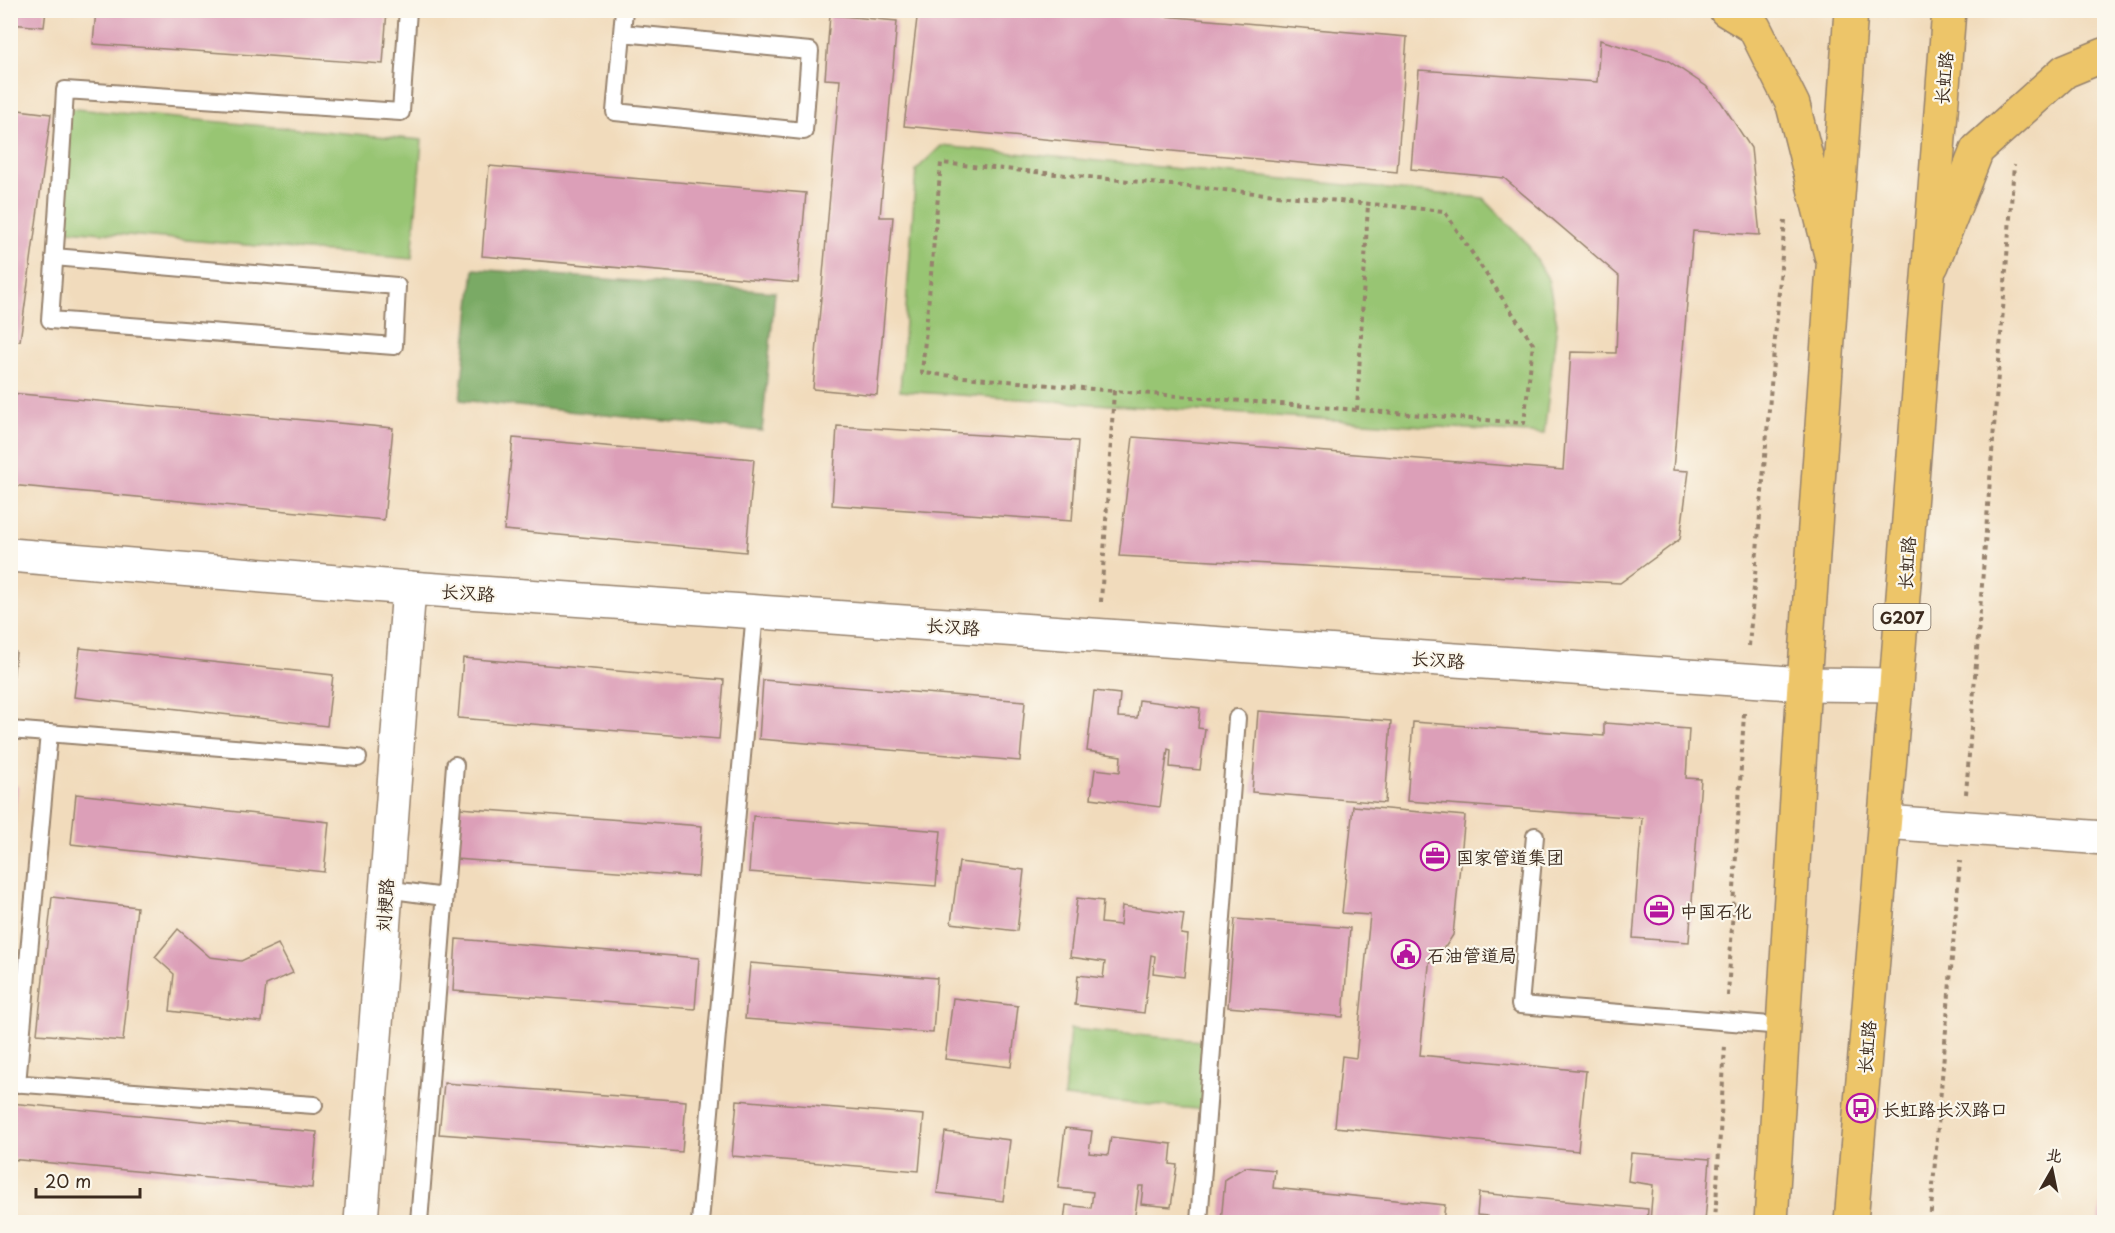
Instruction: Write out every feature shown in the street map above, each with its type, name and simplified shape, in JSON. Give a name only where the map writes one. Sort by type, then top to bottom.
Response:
[{"type":"main road","points":[[1726,10],[1754,27],[1793,105],[1833,262]]},
{"type":"main road","points":[[1771,1222],[1804,684],[1851,10]]},
{"type":"main road","name":"长虹路","points":[[1851,1222],[1949,10]]},
{"type":"main road","points":[[1928,275],[1977,150],[2064,71],[2104,55]]},
{"type":"street","name":"长汉路","points":[[10,555],[409,588],[755,612],[1804,684],[1896,685]]},
{"type":"street","name":"刘梗路","points":[[361,1222],[409,588]]},
{"type":"street","points":[[1885,822],[2104,838]]},
{"type":"lane","points":[[54,257],[398,286],[394,346],[50,320],[54,257],[65,90],[401,112],[408,10]]},
{"type":"lane","points":[[622,33],[810,51],[804,131],[615,112],[624,10]]},
{"type":"lane","points":[[700,1222],[755,612]]},
{"type":"lane","points":[[1199,1222],[1238,717]]},
{"type":"lane","points":[[10,730],[358,758]]},
{"type":"lane","points":[[49,733],[14,1084],[314,1105]]},
{"type":"lane","points":[[419,1222],[455,765]]},
{"type":"lane","points":[[1535,836],[1520,1005],[1783,1026]]},
{"type":"lane","points":[[386,888],[444,897]]},
{"type":"path","points":[[1930,1222],[2018,113]]},
{"type":"path","points":[[941,163],[1368,204],[1443,211],[1533,344],[1524,423],[1114,391],[922,373],[941,163]]},
{"type":"path","points":[[1357,410],[1368,204]]},
{"type":"path","points":[[1102,600],[1114,391]]},
{"type":"green space","points":[[64,108],[422,140],[412,259],[56,229]]},
{"type":"green space","points":[[941,146],[1483,198],[1526,242],[1548,279],[1557,323],[1544,434],[900,391],[916,170]]},
{"type":"green space","points":[[474,269],[775,292],[762,431],[460,400]]},
{"type":"green space","points":[[1070,1029],[1213,1042],[1207,1110],[1064,1097]]},
{"type":"building","points":[[10,10],[46,10],[44,27],[10,24]]},
{"type":"building","points":[[96,10],[387,10],[383,64],[93,44]]},
{"type":"building","points":[[918,10],[1094,10],[1407,37],[1397,172],[904,126]]},
{"type":"building","points":[[830,15],[897,21],[880,217],[893,217],[877,395],[813,389],[840,80],[825,79]]},
{"type":"building","points":[[1600,40],[1667,60],[1706,86],[1721,102],[1751,148],[1760,235],[1693,231],[1673,470],[1689,471],[1680,539],[1620,583],[1119,556],[1133,437],[1563,470],[1571,352],[1616,353],[1619,276],[1504,178],[1411,169],[1419,70],[1597,82]]},
{"type":"building","points":[[10,109],[51,114],[20,341],[10,340]]},
{"type":"building","points":[[489,166],[806,193],[798,283],[482,256]]},
{"type":"building","points":[[10,393],[393,428],[384,520],[10,485]]},
{"type":"building","points":[[837,426],[1078,441],[1072,521],[832,505]]},
{"type":"building","points":[[513,438],[754,459],[746,552],[504,530]]},
{"type":"building","points":[[80,648],[333,675],[327,726],[74,697]]},
{"type":"building","points":[[10,651],[16,652],[12,689],[10,689]]},
{"type":"building","points":[[463,658],[724,680],[719,739],[458,718]]},
{"type":"building","points":[[763,680],[1025,701],[1020,761],[759,739]]},
{"type":"building","points":[[1094,691],[1120,694],[1118,717],[1137,718],[1139,700],[1200,708],[1198,728],[1205,729],[1200,770],[1170,767],[1171,750],[1168,749],[1160,807],[1091,798],[1095,769],[1120,772],[1121,756],[1087,751]]},
{"type":"building","points":[[1258,711],[1391,721],[1385,803],[1252,792]]},
{"type":"building","points":[[1413,722],[1604,736],[1604,723],[1689,729],[1686,778],[1701,779],[1689,942],[1633,938],[1642,818],[1407,801]]},
{"type":"building","points":[[10,785],[18,786],[13,836],[10,836]]},
{"type":"building","points":[[76,794],[329,822],[324,872],[71,844]]},
{"type":"building","points":[[1353,806],[1465,816],[1453,935],[1446,946],[1430,956],[1420,1055],[1586,1071],[1578,1151],[1335,1127],[1342,1056],[1356,1058],[1370,915],[1342,913]]},
{"type":"building","points":[[459,808],[702,826],[698,877],[455,859]]},
{"type":"building","points":[[753,816],[941,831],[936,886],[749,872]]},
{"type":"building","points":[[959,862],[1024,870],[1017,931],[951,923]]},
{"type":"building","points":[[52,897],[137,907],[123,1041],[37,1034]]},
{"type":"building","points":[[1077,898],[1103,901],[1101,923],[1120,925],[1122,906],[1184,914],[1181,934],[1188,935],[1184,977],[1153,973],[1155,956],[1151,955],[1144,1013],[1075,1005],[1078,975],[1103,978],[1105,962],[1070,957]]},
{"type":"building","points":[[1235,919],[1350,928],[1343,1017],[1228,1007]]},
{"type":"building","points":[[178,929],[210,957],[241,961],[278,944],[293,973],[266,985],[262,1022],[170,1011],[174,974],[155,957]]},
{"type":"building","points":[[456,939],[699,958],[695,1009],[453,991]]},
{"type":"building","points":[[750,963],[937,978],[933,1033],[745,1019]]},
{"type":"building","points":[[953,998],[1018,1006],[1011,1067],[945,1059]]},
{"type":"building","points":[[444,1083],[686,1101],[682,1152],[439,1134]]},
{"type":"building","points":[[737,1100],[924,1115],[919,1171],[732,1156]]},
{"type":"building","points":[[10,1103],[317,1132],[312,1188],[10,1159]]},
{"type":"building","points":[[1065,1128],[1092,1131],[1089,1153],[1108,1155],[1111,1137],[1172,1144],[1170,1164],[1177,1165],[1171,1207],[1141,1204],[1143,1186],[1139,1186],[1134,1222],[1064,1222],[1066,1205],[1091,1208],[1093,1192],[1058,1188]]},
{"type":"building","points":[[945,1132],[1010,1140],[1003,1201],[937,1193]]},
{"type":"building","points":[[1631,1153],[1710,1159],[1705,1222],[1650,1222],[1653,1185],[1628,1181]]},
{"type":"building","points":[[1245,1167],[1275,1170],[1273,1188],[1445,1205],[1443,1222],[1221,1222],[1225,1179]]},
{"type":"building","points":[[2103,1183],[2104,1222],[2099,1222]]},
{"type":"building","points":[[1479,1193],[1648,1209],[1647,1222],[1487,1222],[1487,1216],[1477,1215]]},
{"type":"place","name":"国家管道集团","points":[[1435,856]]},
{"type":"place","name":"中国石化","points":[[1659,910]]},
{"type":"place","name":"石油管道局","points":[[1406,954]]},
{"type":"place","name":"长虹路长汉路口","points":[[1861,1108]]}]
